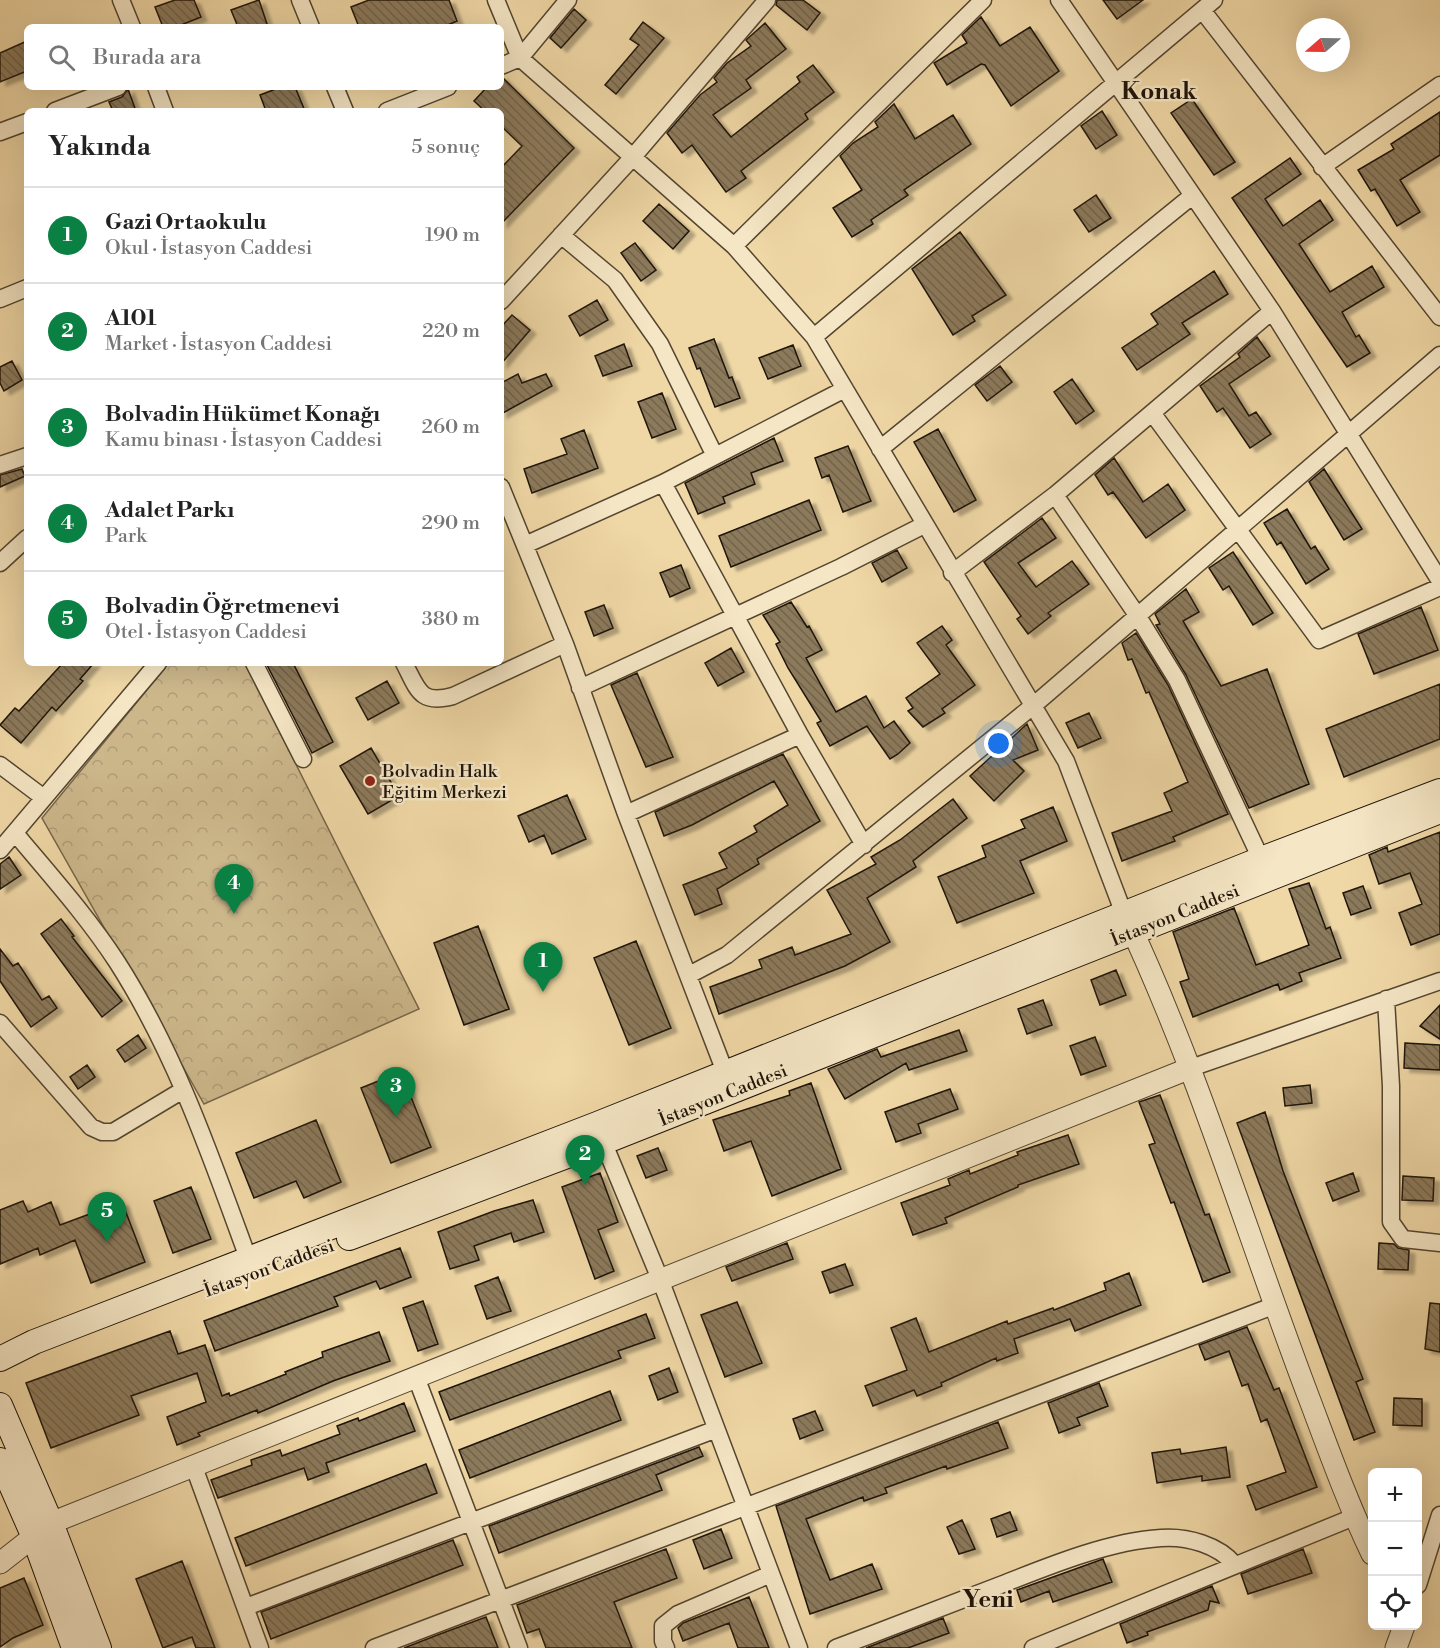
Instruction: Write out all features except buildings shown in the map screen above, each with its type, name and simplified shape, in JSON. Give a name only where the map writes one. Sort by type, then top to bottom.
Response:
[{"type":"main road","points":[[0,1359],[34,1342],[248,1258],[600,1133],[725,1072],[1128,923],[1261,859],[1440,791]]},
{"type":"main road","name":"İstasyon Caddesi","points":[[0,1363],[37,1354],[1128,923],[1440,811]]},
{"type":"main road","points":[[0,1405],[42,1529],[74,1648]]},
{"type":"main road","points":[[0,1460],[42,1529],[99,1648]]},
{"type":"street","points":[[121,0],[131,24]]},
{"type":"street","points":[[300,0],[310,24]]},
{"type":"street","points":[[496,0],[520,58],[734,246],[814,337],[952,573],[1066,761],[1128,923],[1188,1068],[1274,1305],[1354,1517],[1368,1546]]},
{"type":"street","points":[[504,65],[520,58],[568,0]]},
{"type":"street","points":[[504,298],[632,158],[767,0]]},
{"type":"street","points":[[734,246],[983,0]]},
{"type":"street","points":[[1059,0],[1272,311],[1440,581]]},
{"type":"street","points":[[814,337],[1208,5],[1322,167],[1440,317]]},
{"type":"street","points":[[1322,167],[1440,85]]},
{"type":"street","points":[[63,108],[109,90]]},
{"type":"street","points":[[157,90],[164,108]]},
{"type":"street","points":[[336,90],[344,108]]},
{"type":"street","points":[[395,108],[440,90]]},
{"type":"street","points":[[0,132],[24,123]]},
{"type":"street","points":[[880,449],[1192,196]]},
{"type":"street","points":[[561,235],[615,280],[660,344],[714,454]]},
{"type":"street","points":[[0,299],[24,289]]},
{"type":"street","points":[[952,573],[1055,495],[1272,311]]},
{"type":"street","points":[[689,975],[727,955],[1034,705],[1440,355]]},
{"type":"street","points":[[525,545],[663,483],[714,454],[845,389]]},
{"type":"street","points":[[1153,414],[1319,640],[1440,587]]},
{"type":"street","points":[[0,465],[24,457]]},
{"type":"street","points":[[663,483],[800,735],[864,845]]},
{"type":"street","points":[[504,494],[565,644],[626,814],[725,1072]]},
{"type":"street","points":[[1055,495],[1137,615],[1177,680],[1261,859]]},
{"type":"street","points":[[580,688],[841,567],[924,525]]},
{"type":"street","points":[[0,563],[24,540]]},
{"type":"street","points":[[406,666],[420,694],[435,701],[453,696],[565,644]]},
{"type":"street","points":[[0,850],[155,666]]},
{"type":"street","points":[[256,666],[303,759]]},
{"type":"street","points":[[626,814],[800,735]]},
{"type":"street","points":[[0,765],[44,798]]},
{"type":"street","points":[[15,833],[67,896],[116,962],[150,1019],[199,1125],[248,1258]]},
{"type":"street","points":[[0,1563],[42,1529],[416,1377],[1188,1068],[1440,981]]},
{"type":"street","points":[[1386,999],[1391,1086],[1391,1222],[1403,1239],[1440,1243]]},
{"type":"street","points":[[0,1023],[91,1127],[102,1132],[113,1132],[183,1090]]},
{"type":"street","points":[[600,1133],[660,1279],[714,1430],[799,1648]]},
{"type":"street","points":[[374,1648],[1274,1305]]},
{"type":"street","points":[[416,1377],[519,1648]]},
{"type":"street","points":[[246,1607],[472,1524],[714,1430]]},
{"type":"street","points":[[194,1467],[260,1648]]},
{"type":"street","points":[[1421,1576],[1440,1515]]},
{"type":"street","points":[[1033,1648],[1354,1517]]},
{"type":"street","points":[[836,1648],[1051,1565],[1128,1543],[1163,1537],[1205,1544],[1225,1552],[1235,1565]]},
{"type":"street","points":[[666,1648],[663,1626],[678,1614],[771,1574]]},
{"type":"street","points":[[1395,1648],[1402,1630]]},
{"type":"green space","points":[[167,666],[247,666],[419,1009],[204,1104],[42,818]]},
{"type":"place","name":"Bolvadin Halk Eğitim Merkezi","points":[[370,781]]},
{"type":"place","name":"Adalet Parkı","points":[[234,914]]},
{"type":"place","name":"Gazi Ortaokulu","points":[[543,992]]},
{"type":"place","name":"Bolvadin Hükümet Konağı","points":[[396,1117]]},
{"type":"place","name":"A101","points":[[585,1185]]},
{"type":"place","name":"Bolvadin Öğretmenevi","points":[[107,1242]]},
{"type":"district","name":"Konak","points":[[1159,91]]},
{"type":"district","name":"Yeni","points":[[988,1599]]}]
